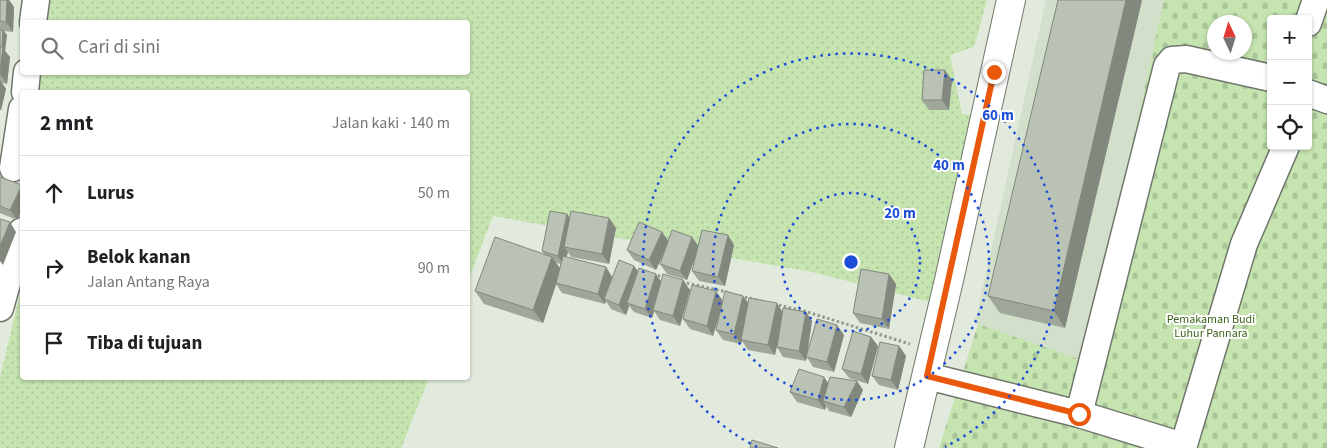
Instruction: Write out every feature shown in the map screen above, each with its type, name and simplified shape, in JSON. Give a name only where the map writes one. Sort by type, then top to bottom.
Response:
[{"type":"main road","points":[[909,448],[930,364],[1010,0]]},
{"type":"street","points":[[34,20],[36,0]]},
{"type":"street","points":[[1311,15],[1316,0]]},
{"type":"street","points":[[1079,414],[1167,66],[1172,60],[1186,59],[1267,77]]},
{"type":"street","points":[[25,90],[27,75]]},
{"type":"street","points":[[1312,95],[1327,100]]},
{"type":"street","points":[[12,168],[20,121]]},
{"type":"street","points":[[930,364],[1183,447],[1244,244],[1284,150]]},
{"type":"street","points":[[2,294],[20,237]]},
{"type":"path","points":[[650,274],[669,278]]},
{"type":"path","points":[[679,281],[727,292]]},
{"type":"path","points":[[737,295],[804,311],[930,364]]},
{"type":"shaded area","points":[[1046,0],[1164,0],[1084,362],[975,323]]},
{"type":"green space","points":[[44,0],[987,0],[974,47],[950,55],[962,114],[971,115],[930,302],[812,272],[493,216],[470,276],[470,90],[36,90],[38,75],[470,75],[470,20],[42,20]]},
{"type":"green space","name":"Pemakaman Budi Luhur Pannara","points":[[1164,0],[1327,0],[1327,448],[939,448],[978,324],[1084,361]]},
{"type":"green space","points":[[20,294],[20,380],[428,380],[401,448],[0,448],[0,377]]},
{"type":"building","points":[[0,0],[7,0],[6,22],[0,21]]},
{"type":"building","points":[[1058,0],[1126,0],[1054,311],[988,296]]},
{"type":"building","points":[[0,30],[3,30],[2,47],[0,46]]},
{"type":"building","points":[[0,47],[3,47],[0,74]]},
{"type":"building","points":[[924,70],[945,70],[942,100],[922,100]]},
{"type":"building","points":[[0,177],[20,184],[20,189],[10,210],[0,206]]},
{"type":"building","points":[[550,211],[567,214],[558,256],[542,251]]},
{"type":"building","points":[[571,211],[609,218],[602,254],[564,247]]},
{"type":"building","points":[[0,219],[10,222],[0,246]]},
{"type":"building","points":[[639,222],[662,232],[649,260],[627,250]]},
{"type":"building","points":[[672,230],[692,237],[680,271],[660,264]]},
{"type":"building","points":[[702,230],[728,235],[718,277],[692,271]]},
{"type":"building","points":[[495,237],[552,257],[533,310],[475,291]]},
{"type":"building","points":[[563,256],[606,267],[598,294],[556,283]]},
{"type":"building","points":[[619,260],[634,266],[619,305],[604,299]]},
{"type":"building","points":[[639,268],[656,274],[645,309],[627,303]]},
{"type":"building","points":[[861,269],[889,274],[882,319],[853,313]]},
{"type":"building","points":[[663,274],[683,280],[673,316],[653,310]]},
{"type":"building","points":[[692,285],[716,291],[707,326],[683,319]]},
{"type":"building","points":[[725,291],[743,296],[734,334],[716,330]]},
{"type":"building","points":[[749,298],[777,303],[768,345],[741,340]]},
{"type":"building","points":[[783,308],[806,312],[799,351],[777,347]]},
{"type":"building","points":[[817,319],[837,325],[827,362],[806,357]]},
{"type":"building","points":[[853,331],[871,337],[861,374],[842,369]]},
{"type":"building","points":[[880,342],[899,346],[891,380],[872,376]]},
{"type":"building","points":[[799,369],[824,377],[818,400],[790,392]]},
{"type":"building","points":[[830,377],[857,381],[844,407],[823,401]]},
{"type":"building","points":[[752,440],[778,448],[750,448]]},
{"type":"route","points":[[994,72],[927,376],[1079,414]]}]
